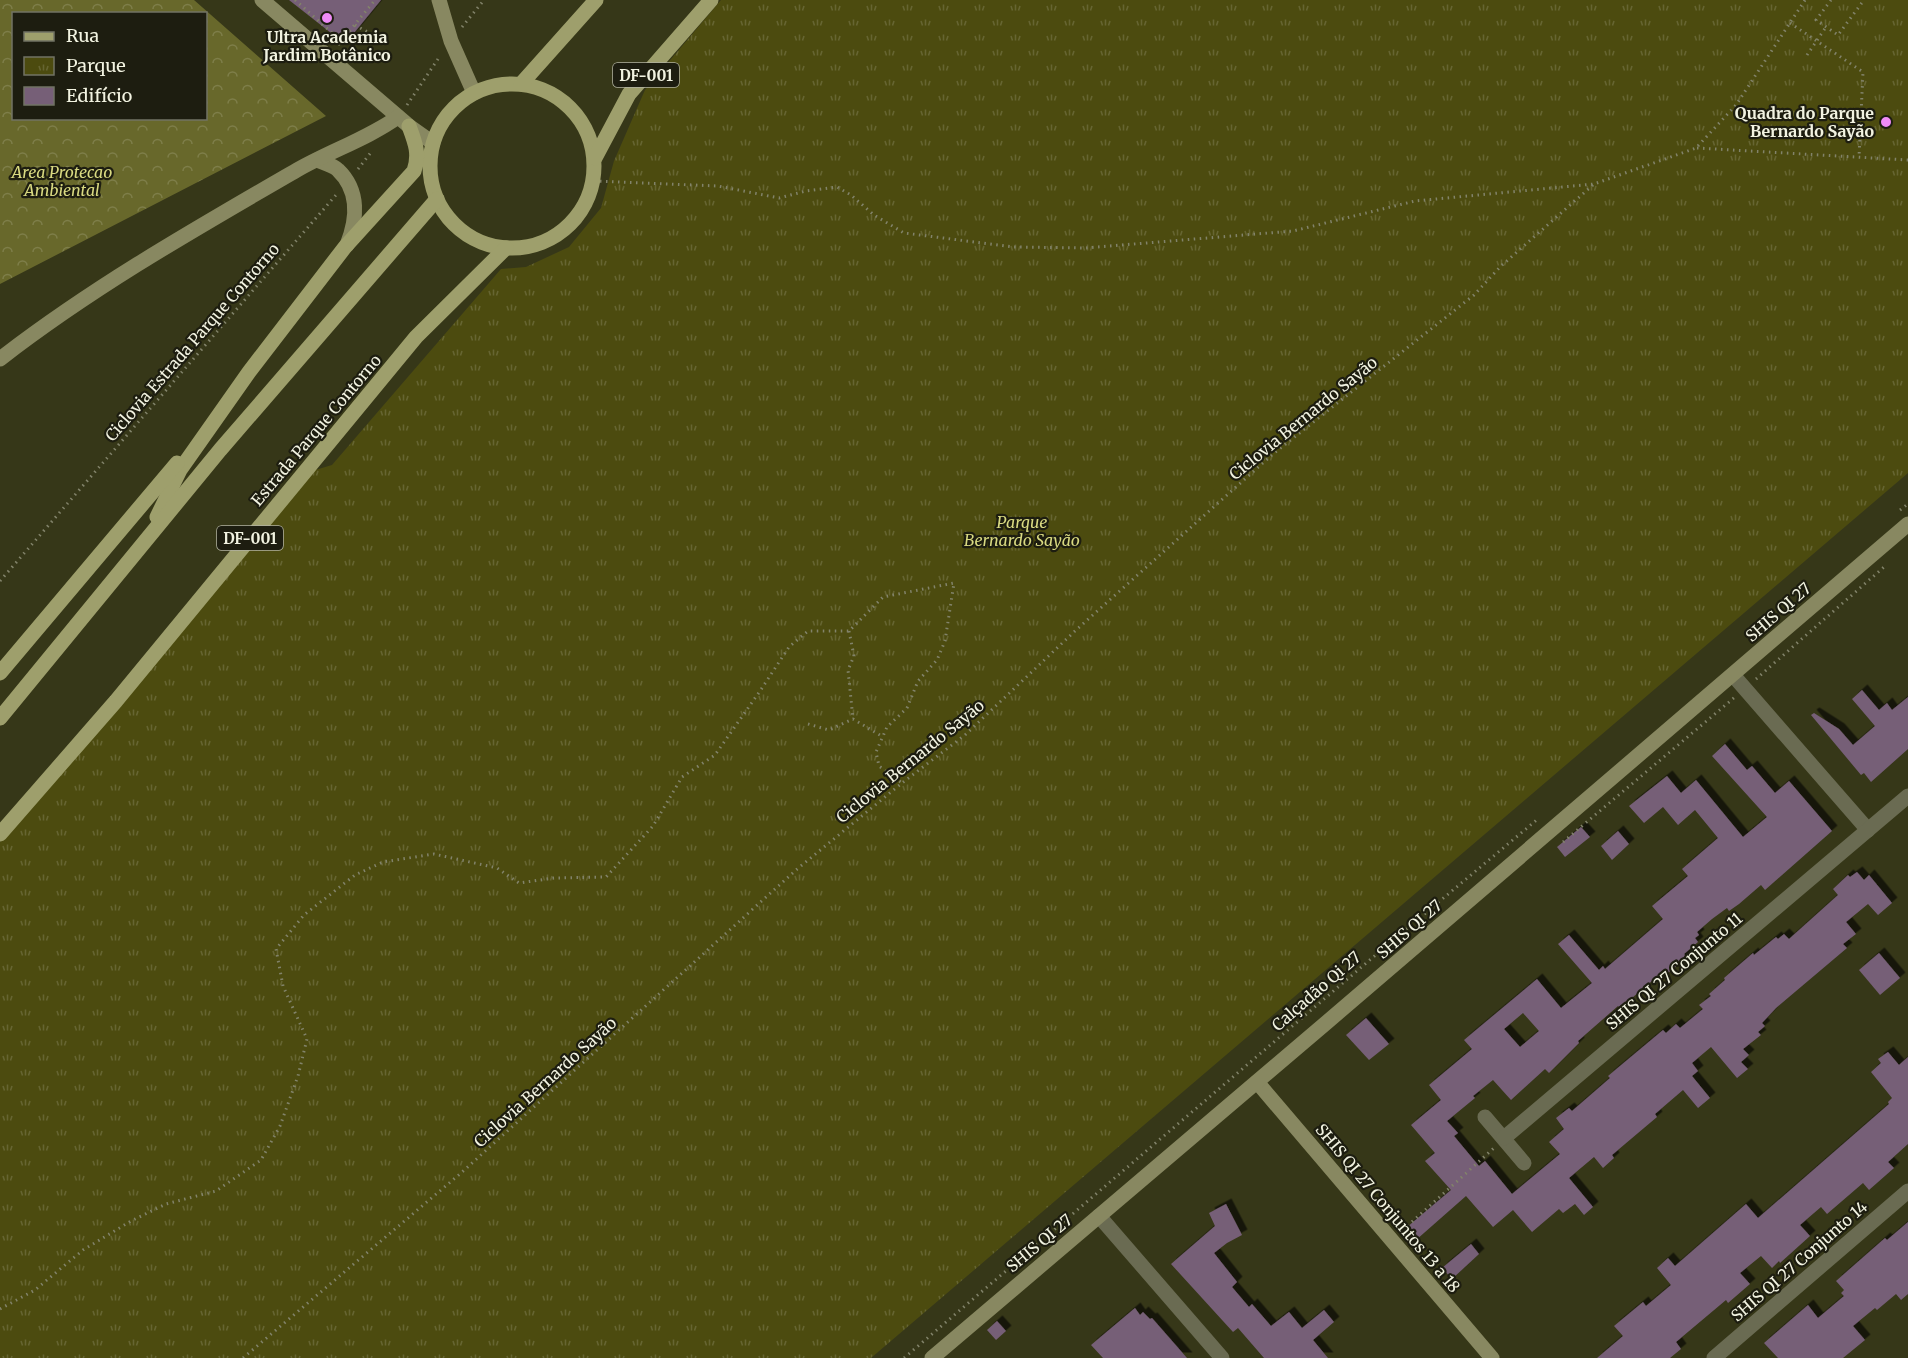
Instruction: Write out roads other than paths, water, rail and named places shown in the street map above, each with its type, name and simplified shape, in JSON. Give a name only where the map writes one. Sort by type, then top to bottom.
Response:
[{"type":"main road","points":[[521,84],[596,0]]},
{"type":"main road","name":"DF-001","points":[[595,158],[629,94],[711,0]]},
{"type":"main road","name":"DF-001","points":[[521,84],[537,87],[550,93],[573,110],[589,134],[595,158],[594,181],[585,205],[570,225],[556,236],[524,248],[506,248],[477,241],[453,223],[436,199],[430,177],[430,165],[433,143],[439,128],[460,102],[489,87],[521,84]]},
{"type":"main road","points":[[0,673],[216,417],[345,247],[414,171],[417,147],[404,121]]},
{"type":"main road","points":[[0,718],[220,450],[436,199]]},
{"type":"main road","name":"Estrada Parque Contorno","points":[[0,834],[116,701],[416,337],[506,248]]},
{"type":"main road","points":[[145,542],[180,470],[216,417]]},
{"type":"street","points":[[262,0],[433,143]]},
{"type":"street","points":[[439,0],[451,40],[474,93]]},
{"type":"street","points":[[0,359],[148,256],[317,160],[384,127],[404,121]]},
{"type":"street","points":[[317,160],[337,169],[348,182],[356,218],[345,247]]},
{"type":"street","name":"SHIS QI 27","points":[[932,1358],[1733,675],[1904,518]]},
{"type":"street","points":[[1733,675],[1868,830]]},
{"type":"street","name":"SHIS QI 27 Conjunto 11","points":[[1504,1138],[1908,796]]},
{"type":"street","name":"SHIS QI 27 Conjuntos 13 a 18","points":[[1257,1082],[1492,1358]]},
{"type":"street","points":[[1485,1117],[1524,1163]]},
{"type":"street","name":"SHIS QI 27 Conjunto 14","points":[[1714,1358],[1908,1191]]},
{"type":"street","points":[[1099,1216],[1222,1358]]},
{"type":"place","name":"Ultra Academia Jardim Botânico","points":[[327,18]]},
{"type":"place","name":"Quadra do Parque Bernardo Sayão","points":[[1886,122]]},
{"type":"park label","name":"Area Protecao Ambiental","points":[[62,181]]},
{"type":"park label","name":"Parque Bernardo Sayão","points":[[1022,531]]}]
